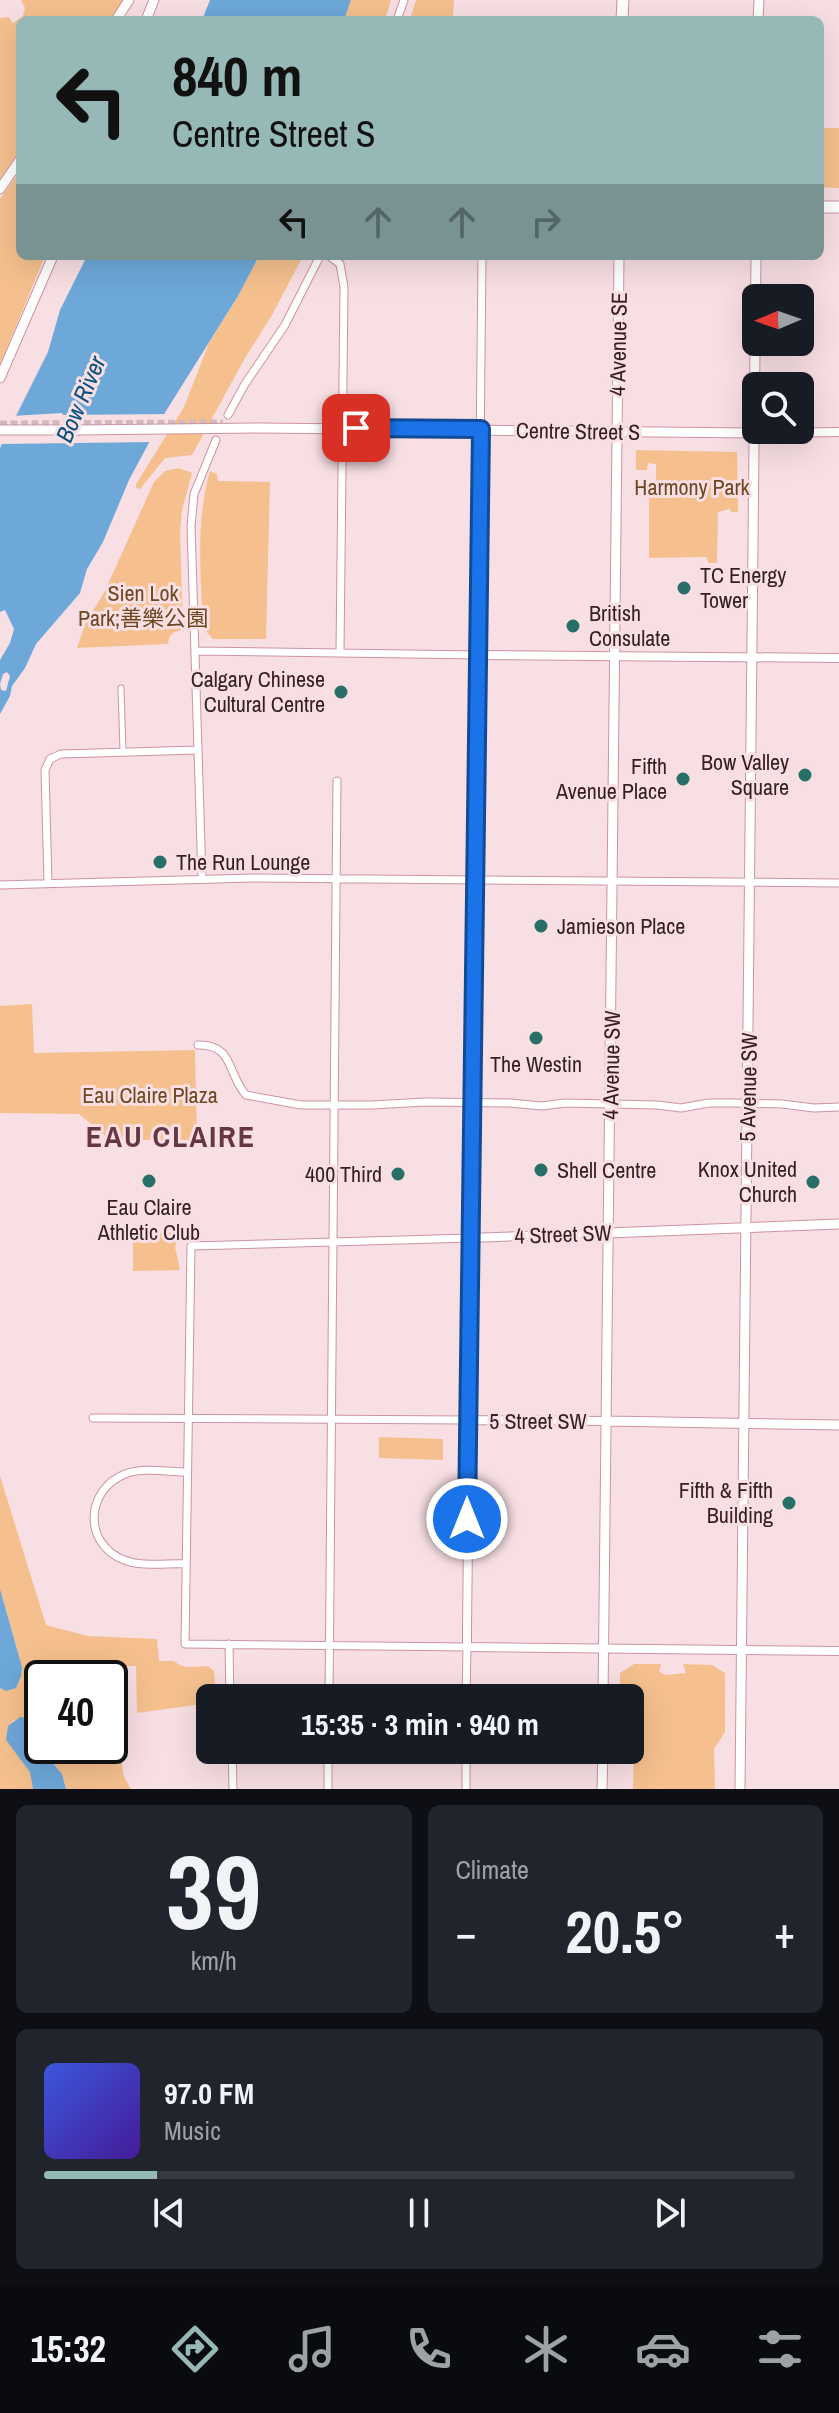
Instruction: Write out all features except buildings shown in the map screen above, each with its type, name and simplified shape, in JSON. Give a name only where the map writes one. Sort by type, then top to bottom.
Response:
[{"type":"main road","points":[[0,189],[16,166]]},
{"type":"main road","points":[[0,378],[51,260]]},
{"type":"main road","name":"4 Avenue SE","points":[[616,432],[619,260]]},
{"type":"main road","name":"5 Avenue SW","points":[[755,372],[756,260]]},
{"type":"main road","name":"Centre Street S","points":[[0,430],[341,428],[742,433]]},
{"type":"main road","name":"4 Avenue SW","points":[[603,1684],[614,881],[616,432]]},
{"type":"main road","name":"5 Avenue SW","points":[[740,1789],[755,444]]},
{"type":"main road","name":"4 Street SW","points":[[607,1233],[839,1224]]},
{"type":"main road","name":"5 Street SW","points":[[607,1421],[839,1425]]},
{"type":"main road","points":[[602,1789],[603,1764]]},
{"type":"street","points":[[228,415],[285,325],[318,260]]},
{"type":"street","points":[[334,260],[340,264],[344,287],[340,652]]},
{"type":"street","points":[[466,1684],[482,260]]},
{"type":"street","name":"Centre Street S","points":[[814,432],[839,432]]},
{"type":"street","points":[[202,879],[191,526],[194,494],[216,440]]},
{"type":"street","points":[[195,651],[839,658]]},
{"type":"street","points":[[121,688],[123,752]]},
{"type":"street","points":[[48,883],[47,762],[61,754],[198,750]]},
{"type":"street","points":[[329,1684],[337,781]]},
{"type":"street","points":[[0,885],[337,878],[839,883]]},
{"type":"street","points":[[198,1045],[212,1045],[223,1053],[246,1095],[301,1105],[510,1103],[542,1106],[565,1103],[681,1108],[709,1103],[747,1103],[839,1107]]},
{"type":"street","name":"4 Street SW","points":[[188,1419],[191,1246],[607,1233]]},
{"type":"street","name":"5 Street SW","points":[[93,1418],[607,1421]]},
{"type":"street","points":[[188,1419],[185,1644],[839,1651]]},
{"type":"street","points":[[186,1564],[128,1562],[117,1557],[94,1530],[93,1515],[96,1500],[120,1476],[134,1471],[187,1472]]},
{"type":"street","points":[[229,1644],[230,1684]]},
{"type":"street","points":[[232,1764],[233,1789]]},
{"type":"street","points":[[328,1764],[328,1789]]},
{"type":"street","points":[[466,1764],[466,1789]]},
{"type":"green space","points":[[21,0],[123,0],[113,16],[23,16],[25,8]]},
{"type":"green space","points":[[351,0],[391,0],[386,16],[345,16]]},
{"type":"green space","points":[[416,0],[454,0],[453,16],[411,16]]},
{"type":"green space","points":[[9,17],[13,23],[16,21],[16,157],[0,179],[0,18]]},
{"type":"green space","points":[[824,128],[839,128],[839,188],[824,187]]},
{"type":"green space","points":[[16,177],[16,260],[43,260],[0,365],[0,199]]},
{"type":"green space","points":[[257,260],[301,260],[192,455],[165,458],[140,489],[136,488],[184,407],[209,343]]},
{"type":"green space","name":"Harmony Park","points":[[636,450],[737,452],[738,512],[731,512],[730,509],[718,512],[717,563],[708,563],[707,557],[649,558],[649,495],[656,495],[656,464],[648,463],[647,470],[636,470]]},
{"type":"green space","name":"Sien Lok Park;善樂公園","points":[[179,468],[192,473],[182,510],[180,533],[183,630],[172,634],[168,644],[77,648],[86,622],[105,591],[154,482],[165,471]]},
{"type":"green space","name":"Sien Lok Park;善樂公園","points":[[210,471],[217,474],[218,481],[270,482],[266,639],[213,639],[203,628],[201,530]]},
{"type":"green space","name":"Eau Claire Plaza","points":[[32,1004],[34,1053],[195,1050],[197,1140],[110,1140],[79,1114],[0,1113],[0,1006]]},
{"type":"green space","points":[[181,1232],[175,1247],[180,1270],[133,1271],[133,1233]]},
{"type":"green space","points":[[379,1437],[443,1439],[443,1460],[379,1458]]},
{"type":"green space","points":[[0,1476],[46,1625],[88,1636],[157,1639],[159,1661],[174,1661],[186,1667],[208,1666],[214,1671],[215,1684],[196,1684],[196,1705],[137,1713],[136,1666],[128,1666],[128,1660],[24,1660],[24,1718],[12,1721],[24,1751],[24,1764],[29,1764],[36,1789],[0,1789],[0,1688],[15,1686],[22,1667],[0,1589]]},
{"type":"green space","points":[[634,1664],[661,1664],[659,1672],[666,1675],[686,1673],[683,1664],[712,1665],[725,1673],[725,1732],[714,1749],[715,1789],[633,1789],[634,1764],[644,1764],[644,1684],[620,1684],[620,1673]]},
{"type":"green space","points":[[54,1764],[122,1764],[124,1777],[131,1789],[66,1789],[62,1774]]},
{"type":"water","points":[[210,0],[351,0],[345,16],[204,16]]},
{"type":"water","name":"Bow River","points":[[85,260],[257,260],[166,411],[129,480],[103,542],[87,569],[80,593],[36,644],[0,714],[0,660],[14,629],[5,610],[0,612],[0,448],[48,352],[60,310]],"holes":[[[7,672],[10,676],[6,691],[1,690],[3,674]]]},
{"type":"water","points":[[0,1589],[22,1667],[16,1688],[6,1691],[0,1688]]},
{"type":"water","points":[[20,1717],[24,1718],[24,1764],[6,1740],[8,1726]]},
{"type":"water","points":[[24,1764],[54,1764],[62,1774],[66,1789],[33,1789],[30,1772]]},
{"type":"pier","points":[[170,414],[154,442],[0,444],[12,416]]},
{"type":"tunnel","points":[[0,424],[223,423]]},
{"type":"place","name":"TC Energy Tower","points":[[684,588]]},
{"type":"place","name":"British Consulate","points":[[573,626]]},
{"type":"place","name":"Calgary Chinese Cultural Centre","points":[[341,692]]},
{"type":"place","name":"Bow Valley Square","points":[[805,775]]},
{"type":"place","name":"Fifth Avenue Place","points":[[683,779]]},
{"type":"place","name":"The Run Lounge","points":[[160,862]]},
{"type":"place","name":"Jamieson Place","points":[[541,926]]},
{"type":"place","name":"The Westin","points":[[536,1038]]},
{"type":"place","name":"Shell Centre","points":[[541,1170]]},
{"type":"place","name":"400 Third","points":[[398,1174]]},
{"type":"place","name":"Eau Claire Athletic Club","points":[[149,1181]]},
{"type":"place","name":"Knox United Church","points":[[813,1182]]},
{"type":"place","name":"Fifth & Fifth Building","points":[[789,1503]]},
{"type":"district","name":"EAU CLAIRE","points":[[171,1136]]},
{"type":"route","points":[[356,428],[481,429],[467,1519]]}]
